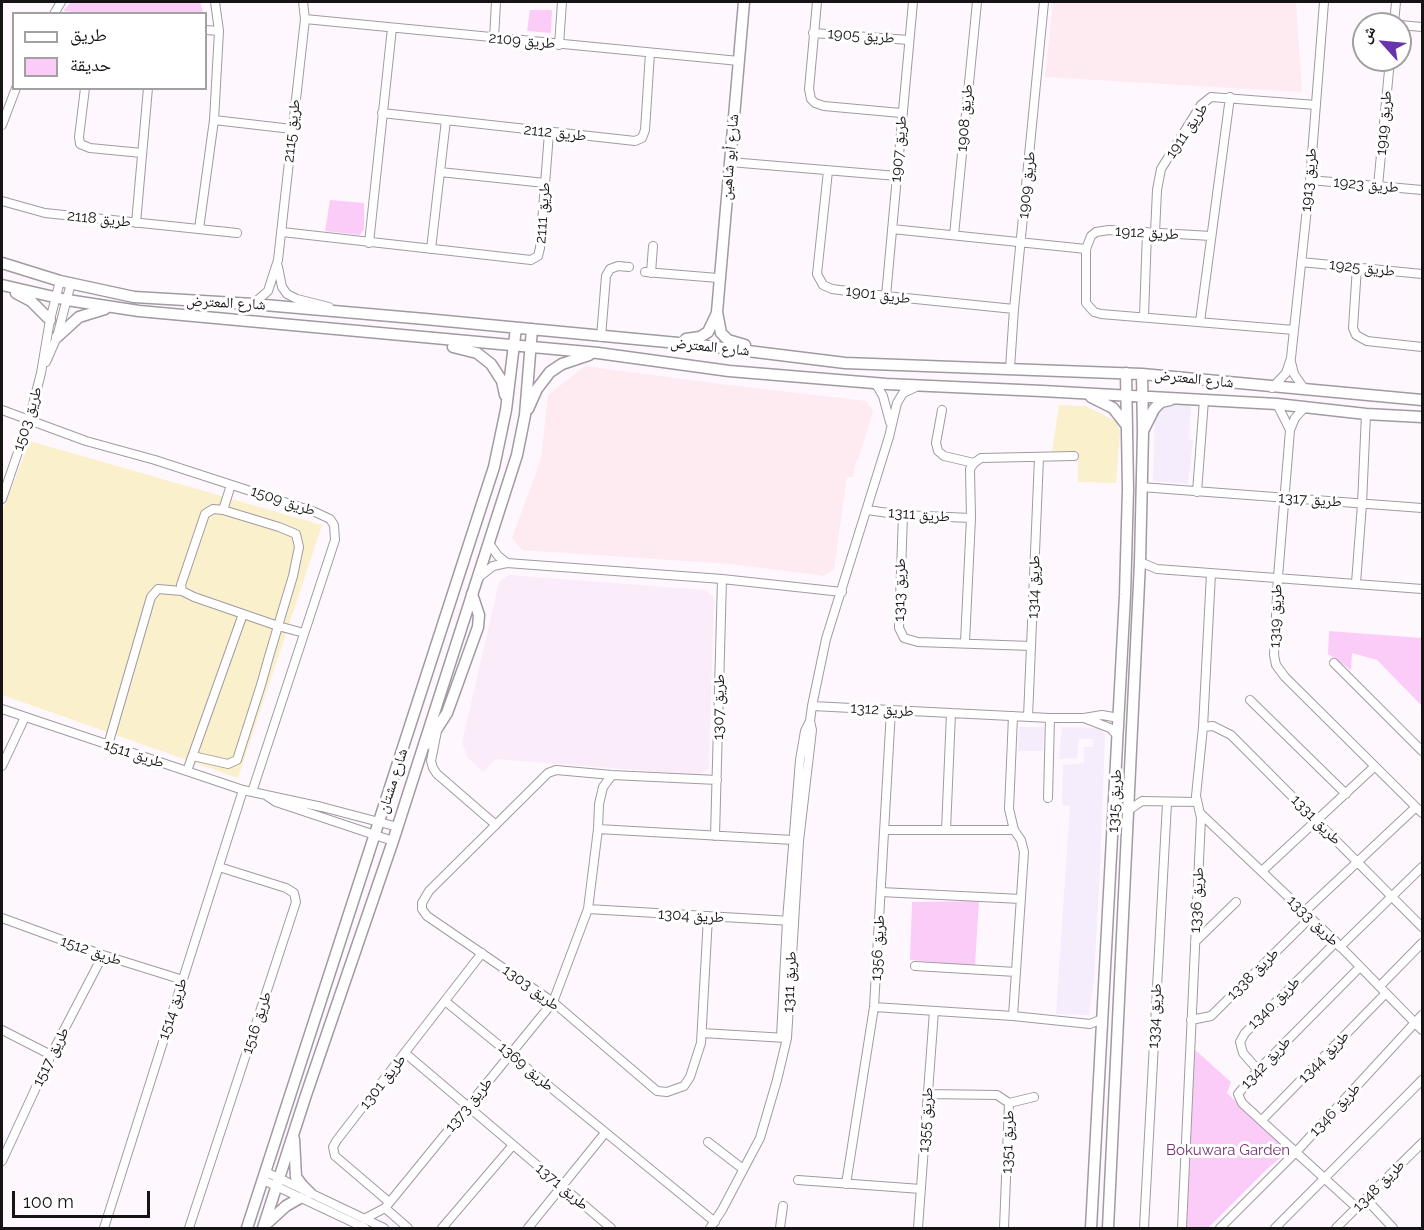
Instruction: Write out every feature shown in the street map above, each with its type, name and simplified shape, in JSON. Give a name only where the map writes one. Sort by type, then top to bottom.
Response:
[{"type":"street","points":[[199,229],[214,120],[219,31],[215,2]]},
{"type":"street","name":"طريق 2115","points":[[253,304],[268,291],[278,260],[305,19],[303,2]]},
{"type":"street","points":[[494,39],[496,2]]},
{"type":"street","points":[[559,45],[562,2]]},
{"type":"street","name":"شارع أبو شاهين","points":[[744,2],[718,278],[717,312],[721,333],[728,340],[798,357]]},
{"type":"street","name":"طريق 1905","points":[[817,2],[808,89],[814,103],[824,106],[902,113]]},
{"type":"street","name":"طريق 1907","points":[[886,296],[913,2]]},
{"type":"street","name":"طريق 1908","points":[[954,235],[977,2]]},
{"type":"street","name":"طريق 1909","points":[[1010,368],[1044,2]]},
{"type":"street","name":"طريق 1913","points":[[1272,388],[1286,373],[1291,358],[1310,180],[1324,2]]},
{"type":"street","name":"طريق 2109","points":[[305,19],[739,61]]},
{"type":"street","points":[[369,243],[392,28]]},
{"type":"street","points":[[207,30],[219,31]]},
{"type":"street","name":"طريق 1905","points":[[813,33],[909,40]]},
{"type":"street","name":"طريق 2112","points":[[382,112],[549,133],[639,140],[645,130],[650,53]]},
{"type":"street","name":"طريق 1919","points":[[1378,186],[1389,72]]},
{"type":"street","points":[[2,125],[15,90]]},
{"type":"street","points":[[86,90],[80,144],[90,148],[142,153]]},
{"type":"street","points":[[136,222],[148,90]]},
{"type":"street","name":"طريق 1911","points":[[1144,317],[1151,233],[1161,169],[1201,105],[1211,97],[1230,97],[1316,105]]},
{"type":"street","points":[[1200,322],[1230,97]]},
{"type":"street","points":[[214,120],[292,129]]},
{"type":"street","points":[[431,249],[446,120]]},
{"type":"street","name":"طريق 2111","points":[[282,232],[527,261],[534,258],[540,248],[549,133]]},
{"type":"street","points":[[730,162],[897,176]]},
{"type":"street","name":"طريق 1901","points":[[828,171],[817,273],[823,285],[832,289],[886,296],[1014,309]]},
{"type":"street","points":[[440,172],[545,183]]},
{"type":"street","name":"طريق 1923","points":[[1310,180],[1422,190]]},
{"type":"street","name":"طريق 2118","points":[[2,201],[45,213],[237,233]]},
{"type":"street","points":[[891,229],[1086,249],[1085,296],[1089,308],[1101,314],[1294,330]]},
{"type":"street","name":"طريق 1912","points":[[1086,249],[1091,236],[1099,231],[1211,236]]},
{"type":"street","points":[[653,246],[648,273],[718,278]]},
{"type":"street","name":"طريق 2115","points":[[278,260],[282,287],[287,294],[297,299],[346,312]]},
{"type":"street","name":"طريق 1925","points":[[1301,262],[1422,274]]},
{"type":"street","name":"شارع المعترض","points":[[2,263],[66,282],[134,297],[253,304],[532,329],[845,363],[1142,374],[1272,388],[1422,400]]},
{"type":"street","points":[[601,337],[606,276],[610,269],[618,266],[629,267]]},
{"type":"street","points":[[1357,267],[1353,327],[1356,335],[1367,341],[1422,347]]},
{"type":"street","name":"طريق 1503","points":[[2,498],[29,420],[56,298],[66,282]]},
{"type":"street","name":"طريق 1503","points":[[41,373],[57,337],[68,300],[66,282]]},
{"type":"street","points":[[3,286],[31,301],[50,320]]},
{"type":"street","name":"شارع المعترض","points":[[3,286],[112,307],[226,320],[598,353],[729,371],[876,384],[1277,404],[1366,414],[1422,417]]},
{"type":"street","points":[[57,337],[79,316],[112,307]]},
{"type":"street","points":[[650,341],[700,337],[708,332],[717,312]]},
{"type":"street","name":"شارع مشتان","points":[[247,1228],[494,467],[506,410],[516,328]]},
{"type":"street","name":"شارع مشتان","points":[[264,1227],[398,827],[517,455],[525,415],[532,329]]},
{"type":"street","points":[[410,336],[425,343],[469,350],[484,358],[496,369],[502,381],[506,410]]},
{"type":"street","points":[[525,415],[537,389],[550,372],[562,363],[598,353]]},
{"type":"street","name":"طريق 1913","points":[[1291,358],[1294,374],[1305,390]]},
{"type":"street","name":"طريق 1315","points":[[1091,1228],[1127,531],[1126,373]]},
{"type":"street","name":"طريق 1315","points":[[1108,1228],[1140,562],[1142,374]]},
{"type":"street","points":[[876,384],[883,396],[891,426]]},
{"type":"street","name":"طريق 1311","points":[[791,921],[812,730],[810,721],[826,639],[867,510],[897,403],[903,393],[912,388],[925,386]]},
{"type":"street","points":[[1070,393],[1104,402],[1120,416],[1128,427]]},
{"type":"street","points":[[1143,432],[1154,409],[1161,402],[1176,398]]},
{"type":"street","points":[[1197,492],[1204,400]]},
{"type":"street","points":[[1277,404],[1290,430]]},
{"type":"street","name":"طريق 1319","points":[[1305,407],[1295,418],[1290,430],[1274,655],[1278,670],[1419,810]]},
{"type":"street","name":"طريق 1509","points":[[2,410],[86,441],[155,460],[315,512],[330,519],[334,525],[335,540],[248,791]]},
{"type":"street","points":[[942,410],[936,443],[938,452],[944,456],[974,463]]},
{"type":"street","points":[[1356,583],[1366,414]]},
{"type":"street","points":[[965,642],[971,518],[970,469],[981,458],[1074,456]]},
{"type":"street","name":"طريق 1314","points":[[1028,717],[1039,458]]},
{"type":"street","points":[[223,510],[231,485]]},
{"type":"street","name":"طريق 1317","points":[[1141,488],[1422,508]]},
{"type":"street","points":[[182,591],[181,585],[202,522],[206,514],[213,509],[223,510],[296,534],[299,546],[295,566],[237,760],[228,764],[193,756]]},
{"type":"street","name":"طريق 1311","points":[[867,510],[903,515],[971,518]]},
{"type":"street","name":"طريق 1313","points":[[903,515],[899,628],[904,638],[918,642],[1031,646]]},
{"type":"street","points":[[489,543],[498,556],[507,563]]},
{"type":"street","points":[[1140,562],[1157,569],[1422,589]]},
{"type":"street","points":[[477,579],[493,566],[507,563],[722,579],[842,592]]},
{"type":"street","points":[[1139,578],[1157,569]]},
{"type":"street","name":"طريق 1336","points":[[1182,1228],[1201,814],[1197,802],[1211,573]]},
{"type":"street","name":"طريق 1307","points":[[715,836],[722,579]]},
{"type":"street","points":[[108,745],[151,597],[158,589],[182,591],[243,614],[304,633]]},
{"type":"street","points":[[422,752],[447,712],[478,627],[479,615],[472,594]]},
{"type":"street","points":[[187,771],[243,614]]},
{"type":"street","points":[[1334,663],[1422,751]]},
{"type":"street","points":[[1250,700],[1346,794]]},
{"type":"street","name":"طريق 1312","points":[[812,706],[1050,718],[1084,718],[1102,715],[1119,718]]},
{"type":"street","name":"طريق 1511","points":[[2,709],[248,791],[277,796],[398,827]]},
{"type":"street","name":"طريق 1356","points":[[846,1184],[874,1007],[891,710]]},
{"type":"street","points":[[946,830],[951,713]]},
{"type":"street","points":[[1013,716],[1009,809],[1014,830],[1021,840],[1024,852],[1013,1016]]},
{"type":"street","points":[[2,766],[25,717]]},
{"type":"street","points":[[1048,798],[1050,718]]},
{"type":"street","name":"طريق 1312","points":[[1084,718],[1110,728],[1118,736]]},
{"type":"street","points":[[1119,718],[1132,724]]},
{"type":"street","name":"طريق 1311","points":[[712,1225],[760,1138],[770,1106],[784,1038],[793,840],[800,760],[805,730],[810,721]]},
{"type":"street","name":"طريق 1331","points":[[1203,727],[1213,726],[1231,735],[1422,927]]},
{"type":"street","points":[[437,730],[433,768],[496,825]]},
{"type":"street","points":[[1262,871],[1374,767]]},
{"type":"street","name":"طريق 1303","points":[[708,917],[702,1033],[698,1056],[684,1086],[667,1092],[657,1091],[553,1002],[427,916],[422,909],[429,891],[548,773],[556,770],[717,780]]},
{"type":"street","points":[[553,1002],[588,909],[600,794],[612,775]]},
{"type":"street","name":"طريق 1514","points":[[104,1228],[219,867],[248,791]]},
{"type":"street","points":[[1130,793],[1147,801]]},
{"type":"street","name":"طريق 1511","points":[[267,796],[276,802],[393,841]]},
{"type":"street","points":[[1129,810],[1137,803],[1147,801],[1197,802]]},
{"type":"street","name":"طريق 1334","points":[[1144,1228],[1167,803]]},
{"type":"street","name":"طريق 1338","points":[[1191,1020],[1211,1016],[1358,862],[1419,810]]},
{"type":"street","name":"طريق 1333","points":[[1201,814],[1419,1026]]},
{"type":"street","points":[[598,829],[793,840]]},
{"type":"street","points":[[885,830],[1014,830]]},
{"type":"street","name":"طريق 1516","points":[[189,1228],[296,902],[294,893],[286,888],[219,867]]},
{"type":"street","name":"طريق 1340","points":[[1258,1070],[1243,1053],[1240,1042],[1245,1033],[1422,867]]},
{"type":"street","points":[[881,892],[1022,899]]},
{"type":"street","points":[[1195,942],[1236,902]]},
{"type":"street","name":"طريق 1304","points":[[588,909],[791,921]]},
{"type":"street","name":"طريق 1512","points":[[2,918],[102,955],[183,980]]},
{"type":"street","name":"طريق 1344","points":[[1262,1120],[1383,990],[1422,943]]},
{"type":"street","name":"طريق 1301","points":[[387,1205],[335,1156],[333,1148],[482,953]]},
{"type":"street","name":"طريق 1517","points":[[2,1161],[51,1055],[102,955]]},
{"type":"street","points":[[915,966],[1016,972]]},
{"type":"street","name":"طريق 1342","points":[[1357,1208],[1327,1178],[1242,1103],[1238,1094],[1258,1070],[1360,967]]},
{"type":"street","name":"طريق 1369","points":[[445,1001],[712,1225]]},
{"type":"street","name":"طريق 1373","points":[[387,1205],[553,1002]]},
{"type":"street","points":[[874,1007],[1013,1016],[1090,1024],[1102,1019]]},
{"type":"street","name":"طريق 1355","points":[[918,1228],[934,1011]]},
{"type":"street","name":"طريق 1346","points":[[1220,1228],[1419,1026],[1422,1016]]},
{"type":"street","points":[[2,1030],[51,1055]]},
{"type":"street","points":[[702,1033],[784,1038]]},
{"type":"street","name":"طريق 1371","points":[[405,1053],[611,1228]]},
{"type":"street","points":[[1275,1228],[1422,1080]]},
{"type":"street","name":"طريق 1351","points":[[928,1094],[997,1095],[1009,1103],[1004,1228]]},
{"type":"street","points":[[1009,1103],[1034,1097]]},
{"type":"street","points":[[528,1228],[605,1133]]},
{"type":"street","points":[[293,1136],[296,1177],[305,1195],[365,1228]]},
{"type":"street","points":[[708,1142],[743,1169]]},
{"type":"street","name":"طريق 1348","points":[[1336,1228],[1422,1143]]},
{"type":"street","points":[[442,1228],[513,1145]]},
{"type":"street","points":[[264,1176],[384,1228],[387,1205]]},
{"type":"street","points":[[798,1180],[921,1189]]},
{"type":"street","points":[[264,1227],[286,1206],[305,1195]]},
{"type":"street","points":[[1366,1198],[1393,1228]]},
{"type":"street","points":[[364,1219],[387,1205]]},
{"type":"street","points":[[387,1205],[408,1228]]},
{"type":"street","points":[[780,1228],[783,1206]]},
{"type":"shaded area","points":[[1053,2],[1296,2],[1302,92],[1045,77]]},
{"type":"shaded area","points":[[585,366],[866,401],[873,411],[853,477],[847,477],[834,569],[824,576],[731,564],[522,550],[512,538],[541,459],[548,395]]},
{"type":"shaded area","points":[[1162,405],[1191,406],[1189,439],[1193,440],[1188,484],[1153,481],[1155,412]]},
{"type":"shaded area","points":[[508,575],[706,590],[714,598],[709,768],[699,775],[496,759],[483,772],[467,757],[462,742],[499,582]]},
{"type":"shaded area","points":[[1019,727],[1044,727],[1043,751],[1018,751]]},
{"type":"shaded area","points":[[1062,727],[1101,728],[1105,735],[1094,979],[1089,1015],[1056,1014],[1070,806],[1062,805],[1063,765],[1084,763],[1084,747],[1093,747],[1093,739],[1079,739],[1077,758],[1059,759]]},
{"type":"green space","points":[[71,2],[200,2],[203,12],[74,12],[63,11]]},
{"type":"green space","points":[[530,10],[552,10],[551,33],[527,31]]},
{"type":"green space","points":[[330,200],[364,203],[364,229],[360,235],[325,231]]},
{"type":"green space","points":[[1329,631],[1422,638],[1422,706],[1377,660],[1352,653],[1351,670],[1328,654]]},
{"type":"green space","points":[[979,901],[975,966],[910,960],[912,902]]},
{"type":"green space","name":"Bokuwara Garden","points":[[1193,1048],[1231,1082],[1227,1093],[1288,1151],[1208,1228],[1184,1228]]},
{"type":"sand","points":[[1059,405],[1085,406],[1116,421],[1120,432],[1116,483],[1078,482],[1078,452],[1052,451]]},
{"type":"sand","points":[[30,441],[322,525],[238,778],[2,695],[2,512]]}]
